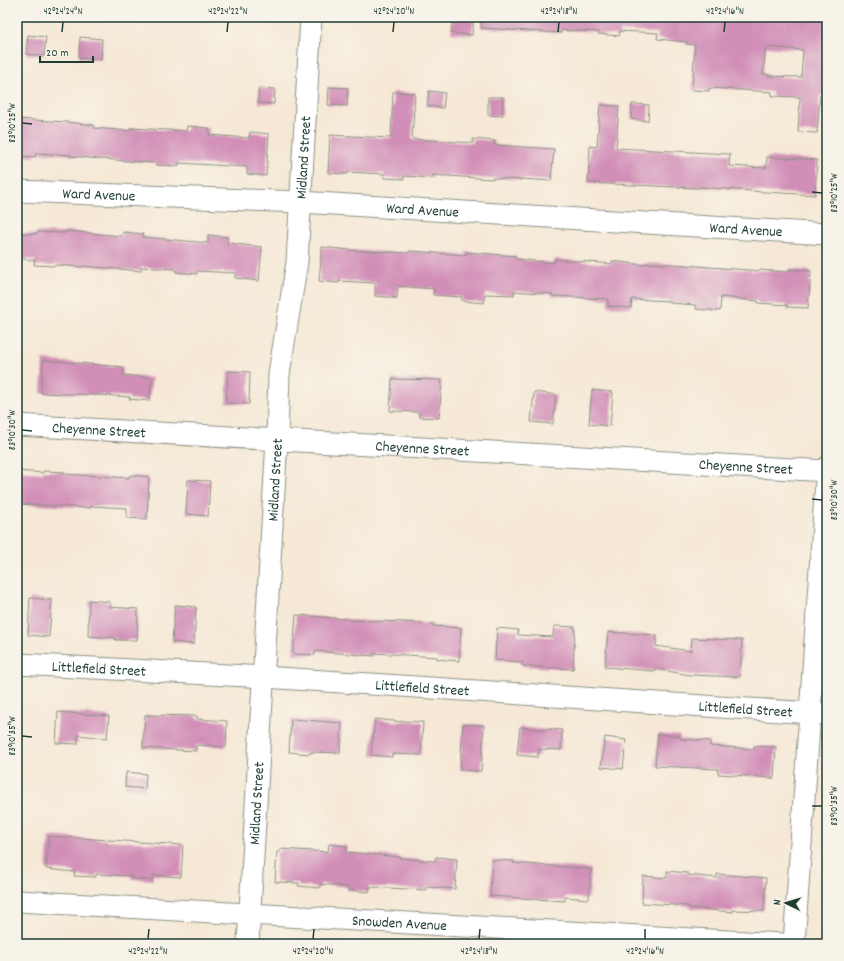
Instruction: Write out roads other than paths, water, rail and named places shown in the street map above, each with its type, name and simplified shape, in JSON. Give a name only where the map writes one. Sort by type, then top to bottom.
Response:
[{"type":"street","name":"Midland Street","points":[[248,944],[277,439],[279,374],[296,262],[311,17]]},
{"type":"street","name":"Ward Avenue","points":[[17,191],[300,202],[827,234]]},
{"type":"street","name":"Cheyenne Street","points":[[17,425],[827,471]]},
{"type":"street","points":[[794,944],[818,713],[827,467]]},
{"type":"street","name":"Littlefield Street","points":[[17,664],[264,677],[818,713]]},
{"type":"street","name":"Snowden Avenue","points":[[17,901],[782,944]]}]
